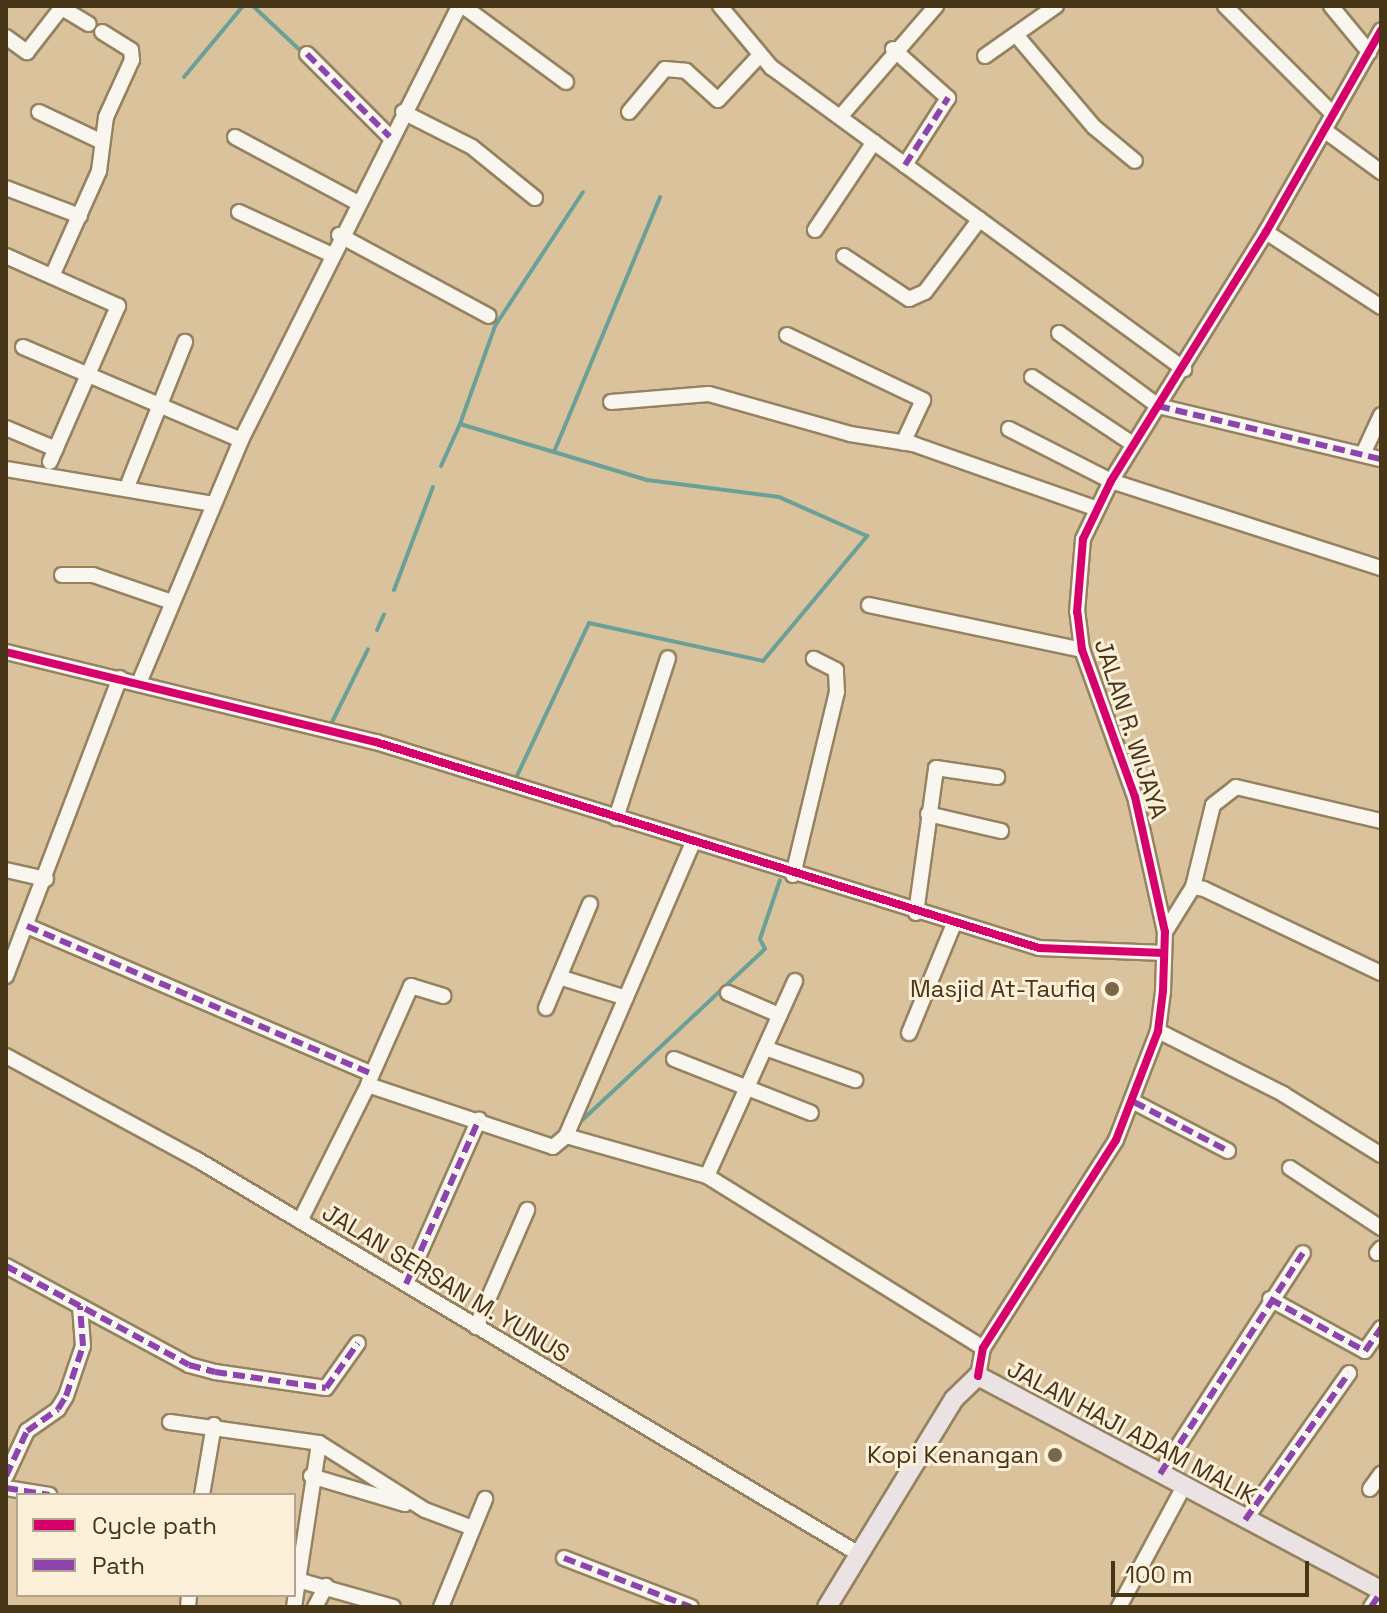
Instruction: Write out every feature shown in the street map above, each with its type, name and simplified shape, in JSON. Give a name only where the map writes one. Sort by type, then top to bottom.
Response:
[{"type":"main road","name":"JALAN HAJI ADAM MALIK","points":[[827,1607],[954,1399],[978,1376],[1381,1591]]},
{"type":"street","points":[[139,683],[241,440],[339,235],[461,6],[566,82]]},
{"type":"street","points":[[720,6],[760,55],[1184,369]]},
{"type":"street","points":[[840,117],[893,49],[936,6]]},
{"type":"street","points":[[985,56],[1056,6]]},
{"type":"street","points":[[1225,6],[1333,114]]},
{"type":"street","points":[[1331,6],[1369,52]]},
{"type":"street","points":[[6,37],[24,52],[62,7],[89,24]]},
{"type":"street","name":"JALAN R. WIJAYA","points":[[978,1376],[983,1348],[1089,1187],[1134,1102],[1158,1031],[1165,932],[1135,797],[1082,650],[1078,574],[1095,508],[1133,444],[1184,369],[1266,232],[1381,30]]},
{"type":"street","points":[[53,274],[103,156],[100,141],[133,54],[102,32]]},
{"type":"street","points":[[1017,36],[1094,127],[1135,161]]},
{"type":"street","points":[[893,49],[948,98],[905,165]]},
{"type":"street","points":[[307,54],[390,137]]},
{"type":"street","points":[[629,112],[665,69],[686,71],[718,100],[760,55]]},
{"type":"street","points":[[39,112],[100,141]]},
{"type":"street","points":[[403,112],[472,147],[535,198]]},
{"type":"street","points":[[1324,130],[1381,172]]},
{"type":"street","points":[[235,137],[356,202]]},
{"type":"street","points":[[815,230],[874,142]]},
{"type":"street","points":[[6,188],[80,216]]},
{"type":"street","points":[[239,212],[330,254]]},
{"type":"street","points":[[844,256],[909,299],[925,292],[980,219]]},
{"type":"street","points":[[1266,232],[1381,307]]},
{"type":"street","points":[[339,235],[489,316]]},
{"type":"street","points":[[6,256],[53,274],[118,306],[53,455],[6,428]]},
{"type":"street","points":[[1059,333],[1158,406],[1381,459]]},
{"type":"street","points":[[787,335],[923,400],[903,443]]},
{"type":"street","points":[[129,482],[185,342]]},
{"type":"street","points":[[23,347],[241,440]]},
{"type":"street","points":[[1032,377],[1133,444]]},
{"type":"street","points":[[611,402],[709,394],[903,443],[1095,508]]},
{"type":"street","points":[[1363,454],[1381,415]]},
{"type":"street","points":[[1009,429],[1111,481],[1381,568]]},
{"type":"street","points":[[6,469],[213,504]]},
{"type":"street","points":[[62,575],[93,575],[172,602]]},
{"type":"street","points":[[869,605],[1082,650]]},
{"type":"street","points":[[6,652],[376,742],[954,924],[1055,950],[1164,953]]},
{"type":"street","points":[[616,818],[668,658]]},
{"type":"street","points":[[793,875],[837,692],[836,670],[814,659]]},
{"type":"street","points":[[6,976],[9,958],[27,926],[46,879],[120,678]]},
{"type":"street","points":[[916,913],[936,768],[997,777]]},
{"type":"street","points":[[1165,932],[1193,887],[1213,805],[1236,787],[1381,821]]},
{"type":"street","points":[[928,814],[1001,831]]},
{"type":"street","points":[[27,926],[370,1080],[553,1147],[566,1136],[693,843]]},
{"type":"street","points":[[6,870],[46,879]]},
{"type":"street","points":[[1193,887],[1381,973]]},
{"type":"street","points":[[546,1008],[590,904]]},
{"type":"street","points":[[909,1033],[954,924]]},
{"type":"street","points":[[559,977],[626,998]]},
{"type":"street","points":[[707,1176],[795,981]]},
{"type":"street","points":[[300,1221],[370,1080],[411,986],[444,996]]},
{"type":"street","points":[[728,993],[779,1015]]},
{"type":"street","points":[[1158,1031],[1283,1094],[1381,1155]]},
{"type":"street","points":[[765,1048],[855,1080]]},
{"type":"street","name":"JALAN SERSAN M. YUNUS","points":[[6,1056],[300,1221],[859,1554]]},
{"type":"street","points":[[674,1059],[811,1113]]},
{"type":"street","points":[[1134,1102],[1228,1151]]},
{"type":"street","points":[[406,1284],[479,1119]]},
{"type":"street","points":[[566,1136],[707,1176],[983,1348]]},
{"type":"street","points":[[1290,1168],[1381,1228]]},
{"type":"street","points":[[476,1327],[527,1210]]},
{"type":"street","points":[[1160,1474],[1270,1299],[1303,1253]]},
{"type":"street","points":[[6,1266],[189,1365],[312,1391],[334,1385],[358,1343]]},
{"type":"street","points":[[1270,1299],[1365,1351],[1381,1328]]},
{"type":"street","points":[[6,1476],[27,1431],[58,1409],[66,1396],[83,1346],[80,1306]]},
{"type":"street","points":[[1245,1520],[1349,1373]]},
{"type":"street","points":[[170,1422],[214,1425],[319,1443],[425,1510]]},
{"type":"street","points":[[202,1493],[214,1425]]},
{"type":"street","points":[[296,1567],[319,1443]]},
{"type":"street","points":[[1370,1489],[1381,1474]]},
{"type":"street","points":[[311,1476],[425,1510],[473,1528]]},
{"type":"street","points":[[6,1488],[37,1493]]},
{"type":"street","points":[[1119,1607],[1183,1488]]},
{"type":"street","points":[[441,1607],[485,1499]]},
{"type":"street","points":[[564,1558],[691,1607]]},
{"type":"street","points":[[296,1579],[393,1607]]},
{"type":"street","points":[[315,1607],[326,1586]]},
{"type":"street","points":[[1371,1607],[1381,1591]]},
{"type":"waterway","points":[[184,77],[243,6]]},
{"type":"waterway","points":[[253,6],[301,51]]},
{"type":"waterway","points":[[460,424],[495,326],[583,192]]},
{"type":"waterway","points":[[441,466],[460,424],[554,452],[660,197]]},
{"type":"waterway","points":[[516,778],[589,623],[763,661],[867,536],[779,497],[647,480],[554,452]]},
{"type":"waterway","points":[[394,590],[433,487]]},
{"type":"waterway","points":[[377,630],[384,614]]},
{"type":"waterway","points":[[332,722],[368,649]]},
{"type":"waterway","points":[[578,1124],[765,949],[760,939],[780,880]]},
{"type":"marked path","points":[[307,54],[390,137]]},
{"type":"marked path","points":[[905,165],[948,98]]},
{"type":"marked path","points":[[1158,406],[1381,459]]},
{"type":"marked path","points":[[27,926],[372,1074]]},
{"type":"marked path","points":[[1134,1102],[1228,1151]]},
{"type":"marked path","points":[[406,1284],[479,1119]]},
{"type":"marked path","points":[[1160,1474],[1303,1253]]},
{"type":"marked path","points":[[6,1266],[189,1365],[215,1372],[326,1388],[358,1343]]},
{"type":"marked path","points":[[1270,1299],[1365,1351],[1381,1328]]},
{"type":"marked path","points":[[6,1476],[27,1431],[58,1409],[66,1396],[83,1346],[80,1306]]},
{"type":"marked path","points":[[1245,1520],[1349,1373]]},
{"type":"marked path","points":[[6,1488],[37,1493]]},
{"type":"marked path","points":[[564,1558],[691,1607]]},
{"type":"marked path","points":[[1371,1607],[1381,1592]]},
{"type":"cycle path","points":[[978,1376],[983,1348],[1116,1140],[1158,1031],[1165,932],[1135,797],[1082,650],[1077,612],[1083,539],[1111,481],[1266,232],[1381,30]]},
{"type":"cycle path","points":[[6,652],[376,742],[1039,948],[1164,953]]},
{"type":"place","name":"Masjid At-Taufiq","points":[[1112,989]]},
{"type":"place","name":"Kopi Kenangan","points":[[1055,1455]]}]
